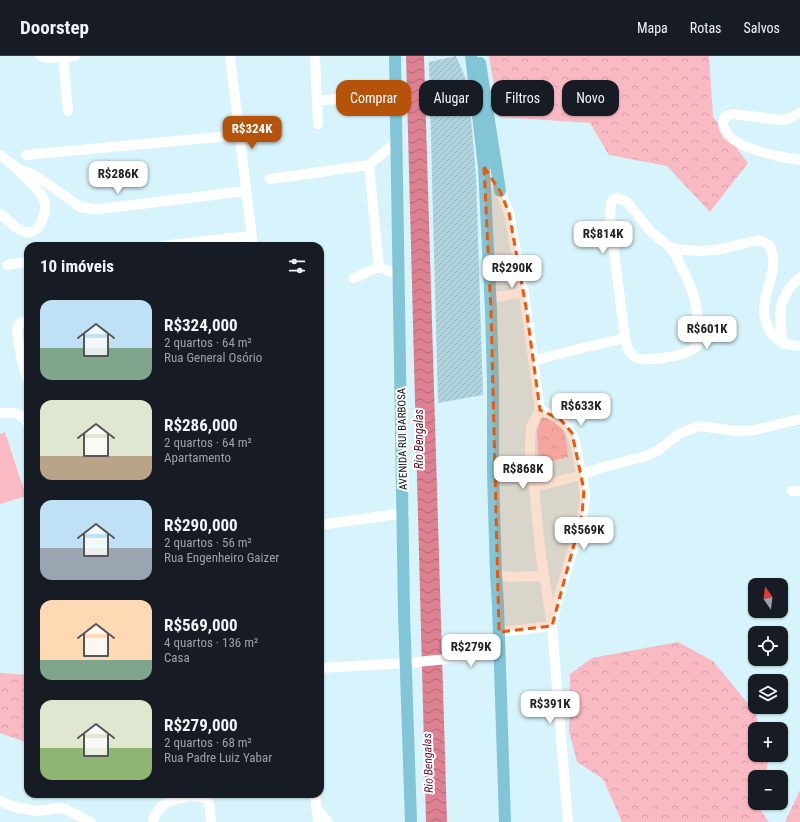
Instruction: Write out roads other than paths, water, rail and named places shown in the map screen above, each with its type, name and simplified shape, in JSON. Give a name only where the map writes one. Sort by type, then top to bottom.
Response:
[{"type":"main road","name":"AVENIDA RUI BARBOSA","points":[[395,56],[396,80]]},
{"type":"main road","points":[[473,57],[484,167],[490,298],[493,380],[493,474],[505,822]]},
{"type":"main road","points":[[473,57],[500,191]]},
{"type":"main road","name":"AVENIDA RUI BARBOSA","points":[[396,116],[406,663],[411,822]]},
{"type":"street","points":[[41,56],[47,58],[75,56]]},
{"type":"street","points":[[230,56],[252,241],[234,242]]},
{"type":"street","points":[[315,56],[318,124]]},
{"type":"street","points":[[61,57],[68,111]]},
{"type":"street","points":[[318,101],[336,99]]},
{"type":"street","points":[[800,113],[787,119],[780,120],[734,114],[726,116],[723,123],[728,135],[736,142],[766,153],[800,160]]},
{"type":"street","points":[[26,155],[240,135]]},
{"type":"street","points":[[270,179],[369,165],[396,142]]},
{"type":"street","points":[[0,155],[18,169],[42,195],[46,208],[45,215],[37,229],[32,232],[26,232],[14,226],[0,214]]},
{"type":"street","points":[[369,165],[379,267]]},
{"type":"street","points":[[484,167],[500,191],[509,213],[524,292],[540,410],[531,427],[530,466],[552,626],[568,822]]},
{"type":"street","points":[[18,169],[32,174],[80,207],[87,208],[109,208],[246,191]]},
{"type":"street","points":[[618,198],[627,202],[651,232],[671,248],[685,274],[694,296],[701,327],[700,340],[692,350],[663,358],[647,360],[635,357],[631,354],[625,338],[610,220],[611,203],[614,199],[618,198]]},
{"type":"street","points":[[671,248],[703,251],[722,249],[758,240],[769,245],[774,258],[774,265],[763,306],[764,316],[770,331],[778,341],[784,344],[800,346]]},
{"type":"street","points":[[7,265],[24,263]]},
{"type":"street","points":[[354,278],[379,267],[399,275]]},
{"type":"street","points":[[784,344],[780,320],[782,302],[787,290],[800,277]]},
{"type":"street","points":[[490,298],[524,292]]},
{"type":"street","points":[[24,321],[18,326],[17,330],[24,368]]},
{"type":"street","points":[[533,361],[625,338]]},
{"type":"street","points":[[540,410],[560,419],[569,428],[574,439],[582,475],[585,498],[582,515],[552,626]]},
{"type":"street","points":[[0,413],[17,413],[24,416]]},
{"type":"street","points":[[534,487],[582,475],[600,468],[646,456],[668,444],[679,434],[700,426],[736,431],[755,430],[800,419]]},
{"type":"street","points":[[493,474],[512,468],[530,466]]},
{"type":"street","points":[[324,524],[404,513]]},
{"type":"street","points":[[496,575],[544,576]]},
{"type":"street","points":[[499,632],[552,626]]},
{"type":"street","points":[[324,668],[421,662],[499,654]]},
{"type":"street","points":[[153,822],[154,815],[163,805],[168,802],[185,798]]},
{"type":"street","points":[[204,798],[209,804],[210,822]]},
{"type":"street","points":[[315,798],[318,822]]},
{"type":"street","points":[[0,801],[15,807],[38,811],[58,808],[91,822]]},
{"type":"street","points":[[316,808],[328,822]]},
{"type":"water","name":"Rio Bengalas","points":[[406,56],[424,56],[425,80],[419,80],[419,116],[426,116],[447,822],[426,822],[408,116],[411,116],[411,80],[407,80]]}]
